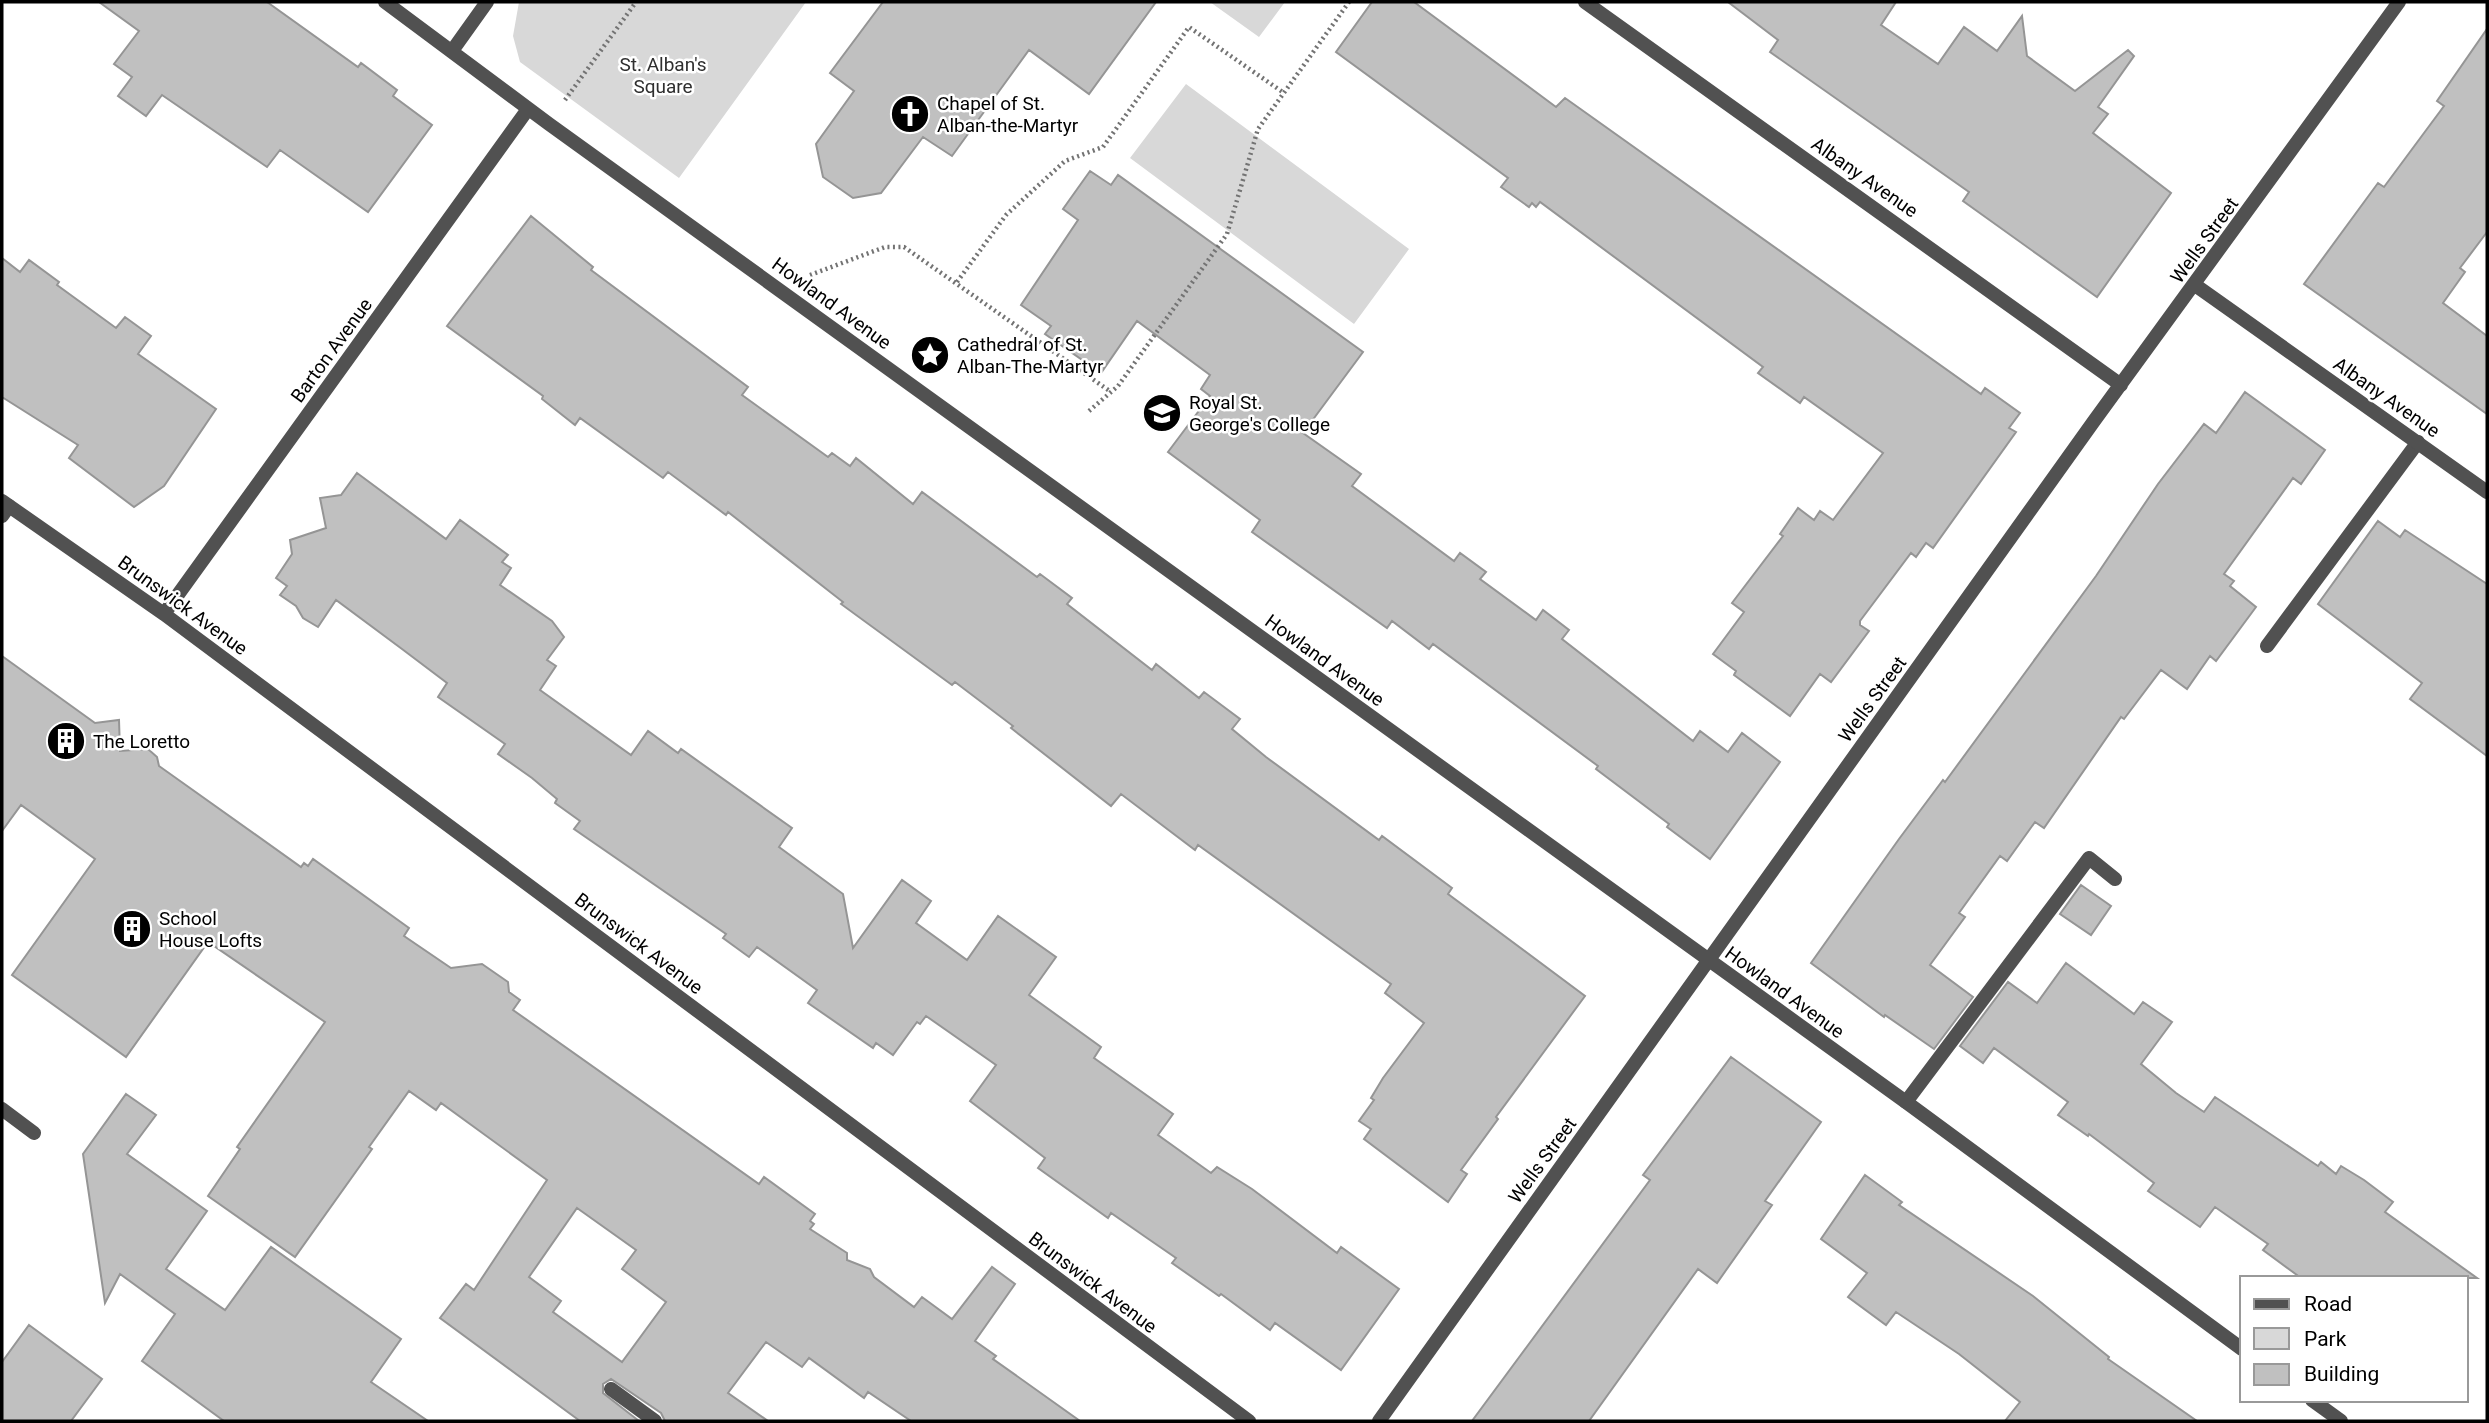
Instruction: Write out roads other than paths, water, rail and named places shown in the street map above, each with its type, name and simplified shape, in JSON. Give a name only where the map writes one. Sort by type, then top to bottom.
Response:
[{"type":"street","name":"Howland Avenue","points":[[385,2],[528,109],[1906,1102],[2240,1348]]},
{"type":"street","points":[[452,51],[487,2]]},
{"type":"street","name":"Albany Avenue","points":[[1585,2],[2121,385]]},
{"type":"street","name":"Wells Street","points":[[1379,1421],[2121,385],[2399,2]]},
{"type":"street","name":"Barton Avenue","points":[[164,614],[528,109]]},
{"type":"street","name":"Albany Avenue","points":[[2195,285],[2487,492]]},
{"type":"street","points":[[2267,646],[2418,442]]},
{"type":"street","name":"Brunswick Avenue","points":[[4,508],[164,614],[1249,1421]]},
{"type":"street","points":[[1906,1102],[2089,858],[2115,879]]},
{"type":"street","points":[[2,1109],[34,1133]]},
{"type":"street","points":[[611,1389],[651,1420]]},
{"type":"street","points":[[2315,1402],[2341,1421]]},
{"type":"place","name":"Chapel of St. Alban-the-Martyr","points":[[910,114]]},
{"type":"place","name":"Cathedral of St. Alban-The-Martyr","points":[[930,355]]},
{"type":"place","name":"Royal St. George's College","points":[[1162,413]]},
{"type":"place","name":"The Loretto","points":[[66,741]]},
{"type":"place","name":"School House Lofts","points":[[132,929]]},
{"type":"park label","name":"St. Alban's Square","points":[[663,75]]}]
